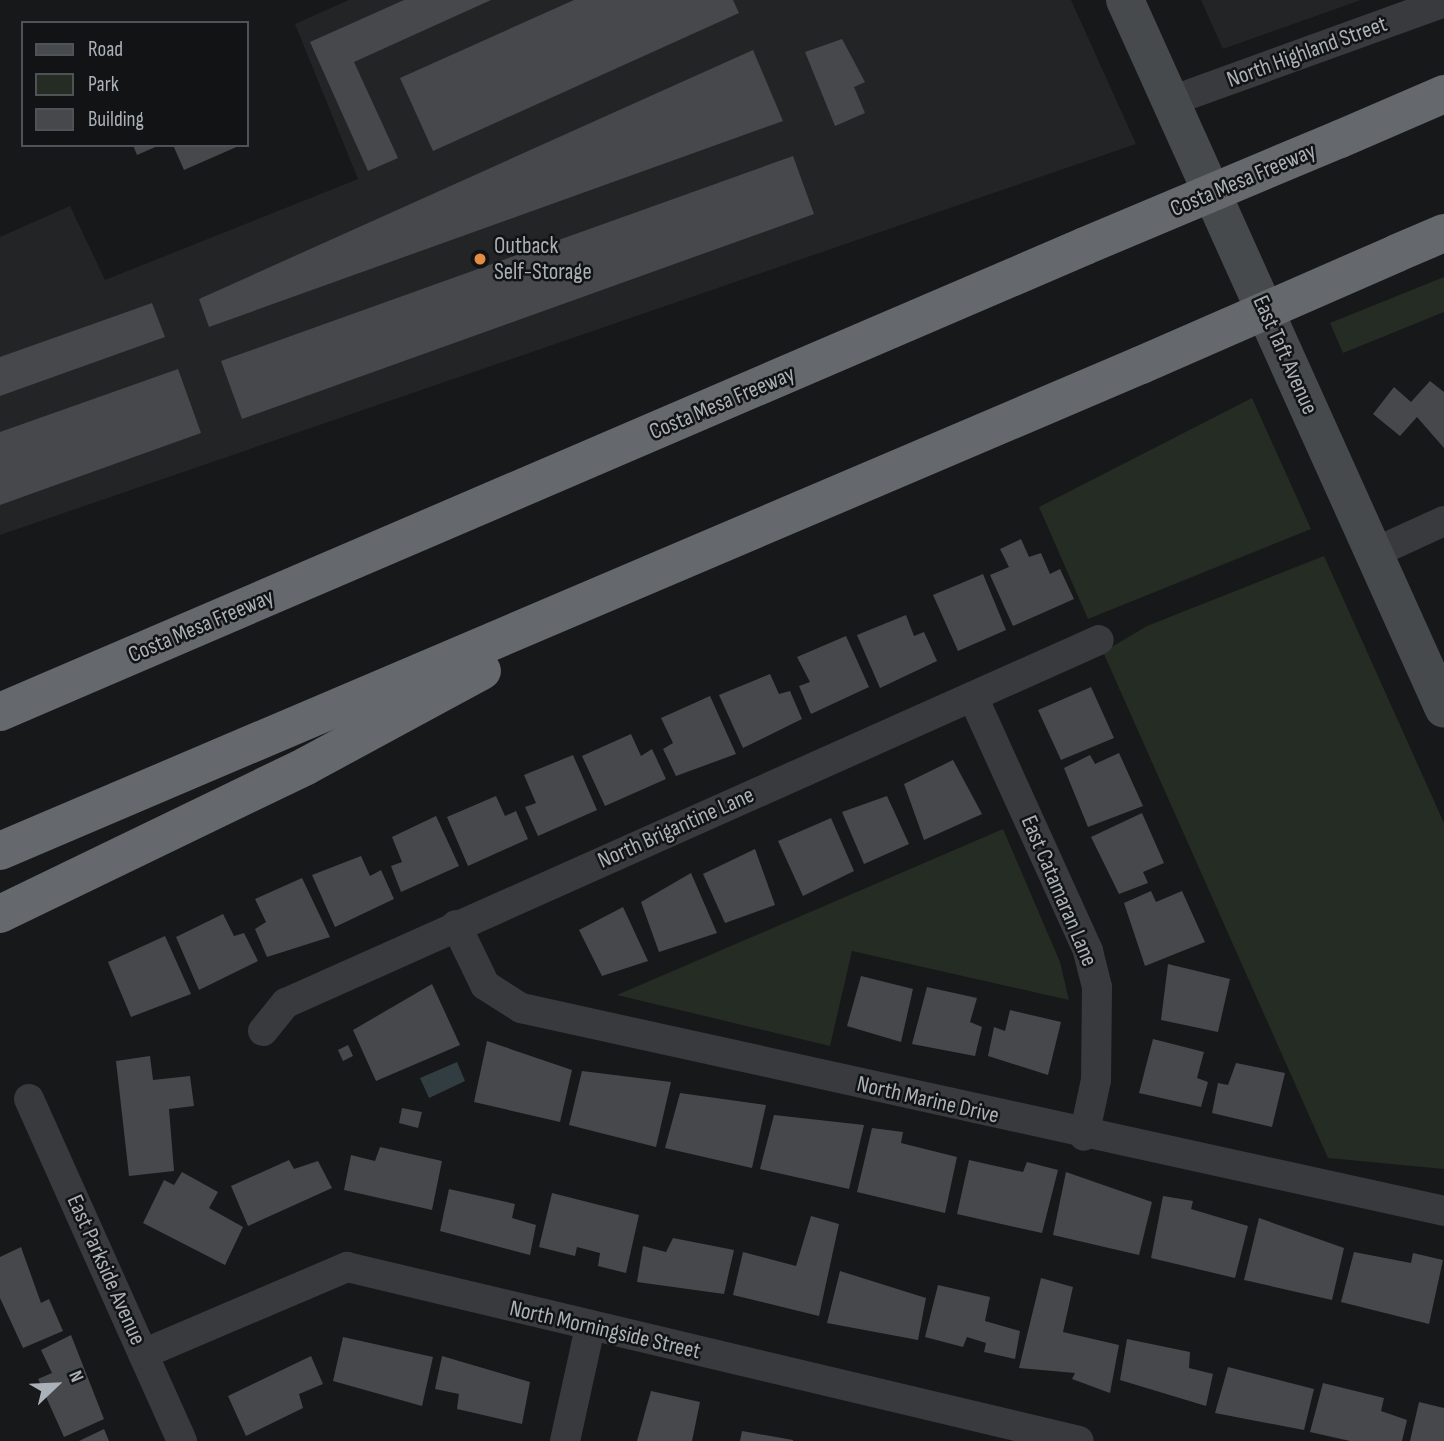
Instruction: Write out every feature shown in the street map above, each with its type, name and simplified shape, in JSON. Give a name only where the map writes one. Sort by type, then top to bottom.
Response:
[{"type":"highway","name":"Costa Mesa Freeway","points":[[0,712],[1444,94]]},
{"type":"highway","points":[[0,851],[691,559],[1444,233]]},
{"type":"highway","points":[[0,914],[306,766],[691,559]]},
{"type":"main road","name":"East Taft Avenue","points":[[1125,0],[1444,709]]},
{"type":"street","name":"North Highland Street","points":[[1171,101],[1444,2]]},
{"type":"street","points":[[1374,553],[1444,521]]},
{"type":"street","name":"North Brigantine Lane","points":[[263,1031],[286,1003],[1099,640]]},
{"type":"street","name":"East Catamaran Lane","points":[[973,697],[1083,940],[1097,987],[1097,1068],[1084,1136]]},
{"type":"street","name":"North Marine Drive","points":[[456,925],[485,985],[521,1008],[1084,1136],[1444,1211]]},
{"type":"street","name":"East Parkside Avenue","points":[[29,1099],[182,1441]]},
{"type":"street","name":"North Morningside Street","points":[[144,1354],[347,1267],[990,1430],[1079,1441]]},
{"type":"street","points":[[565,1441],[590,1327]]},
{"type":"shaded area","name":"Outback Self-Storage","points":[[349,0],[1071,0],[1136,144],[0,535],[0,237],[70,206],[105,280],[358,179],[295,24]]},
{"type":"shaded area","points":[[1201,0],[1361,0],[1223,49]]},
{"type":"shaded area","points":[[457,1062],[465,1081],[429,1098],[420,1078]]},
{"type":"green space","points":[[1444,277],[1444,312],[1343,353],[1330,323]]},
{"type":"green space","points":[[1252,398],[1311,529],[1088,619],[1039,507]]},
{"type":"green space","points":[[1324,556],[1444,823],[1444,1169],[1328,1158],[1103,652],[1147,626]]},
{"type":"green space","points":[[1003,829],[1060,962],[1069,1000],[852,951],[830,1046],[617,995]]},
{"type":"building","points":[[404,0],[491,0],[354,62],[398,158],[368,171],[310,42]]},
{"type":"building","points":[[574,0],[733,0],[739,13],[433,151],[400,78]]},
{"type":"building","points":[[842,39],[865,82],[854,87],[865,113],[835,126],[805,52]]},
{"type":"building","points":[[753,50],[783,121],[209,327],[199,299]]},
{"type":"building","points":[[134,147],[155,147],[137,155]]},
{"type":"building","points":[[174,147],[236,147],[184,170]]},
{"type":"building","points":[[793,156],[814,214],[242,419],[221,361]]},
{"type":"building","points":[[152,303],[165,337],[0,396],[0,357]]},
{"type":"building","points":[[178,369],[201,433],[0,505],[0,432]]},
{"type":"building","points":[[1430,381],[1444,392],[1444,448],[1417,417],[1400,436],[1373,414],[1394,387],[1411,402]]},
{"type":"building","points":[[1021,539],[1029,557],[1041,553],[1050,574],[1060,569],[1074,599],[1013,626],[990,575],[1009,567],[1000,549]]},
{"type":"building","points":[[983,574],[1006,630],[958,651],[933,595]]},
{"type":"building","points":[[906,615],[914,636],[924,632],[937,661],[880,688],[857,635]]},
{"type":"building","points":[[846,636],[869,687],[811,714],[799,686],[810,682],[797,657]]},
{"type":"building","points":[[770,674],[779,694],[790,691],[802,719],[743,748],[719,695]]},
{"type":"building","points":[[1091,687],[1114,738],[1061,760],[1038,710]]},
{"type":"building","points":[[710,696],[736,754],[676,776],[663,749],[673,743],[661,718]]},
{"type":"building","points":[[631,734],[641,756],[652,749],[666,779],[605,806],[582,756]]},
{"type":"building","points":[[1119,753],[1143,806],[1088,827],[1064,768],[1090,755],[1095,764]]},
{"type":"building","points":[[573,755],[597,810],[538,836],[525,807],[536,803],[524,775]]},
{"type":"building","points":[[953,760],[982,814],[924,840],[904,784]]},
{"type":"building","points":[[496,796],[505,816],[516,811],[528,839],[468,866],[447,817]]},
{"type":"building","points":[[887,796],[909,844],[864,864],[842,812]]},
{"type":"building","points":[[1142,813],[1164,863],[1143,872],[1148,883],[1119,894],[1091,837]]},
{"type":"building","points":[[436,816],[459,866],[401,892],[391,866],[402,862],[392,837]]},
{"type":"building","points":[[831,818],[854,871],[803,896],[778,841]]},
{"type":"building","points":[[755,849],[775,905],[725,923],[703,874]]},
{"type":"building","points":[[361,856],[370,876],[381,870],[394,899],[335,927],[312,875]]},
{"type":"building","points":[[691,873],[717,933],[659,952],[641,902]]},
{"type":"building","points":[[302,878],[330,937],[267,957],[255,929],[266,922],[255,899]]},
{"type":"building","points":[[1151,891],[1156,902],[1182,891],[1205,942],[1145,966],[1124,903]]},
{"type":"building","points":[[623,907],[648,961],[602,976],[579,930]]},
{"type":"building","points":[[223,914],[234,936],[244,933],[258,961],[199,990],[176,937]]},
{"type":"building","points":[[165,936],[191,994],[131,1017],[108,962]]},
{"type":"building","points":[[1168,964],[1230,979],[1218,1032],[1161,1020]]},
{"type":"building","points":[[861,976],[913,989],[901,1042],[847,1026]]},
{"type":"building","points":[[432,984],[460,1045],[376,1081],[353,1030]]},
{"type":"building","points":[[927,987],[977,998],[970,1022],[982,1027],[975,1056],[912,1044]]},
{"type":"building","points":[[1010,1010],[1061,1022],[1048,1075],[988,1056],[994,1027],[1005,1031]]},
{"type":"building","points":[[1153,1039],[1204,1052],[1197,1078],[1208,1082],[1201,1107],[1139,1093]]},
{"type":"building","points":[[487,1041],[572,1070],[560,1122],[474,1102]]},
{"type":"building","points":[[348,1045],[353,1056],[343,1061],[338,1050]]},
{"type":"building","points":[[150,1056],[153,1080],[190,1076],[194,1106],[169,1109],[174,1171],[129,1176],[116,1061]]},
{"type":"building","points":[[1236,1063],[1285,1073],[1272,1127],[1212,1113],[1218,1083],[1228,1085]]},
{"type":"building","points":[[582,1071],[671,1082],[656,1147],[569,1125]]},
{"type":"building","points":[[680,1093],[766,1105],[752,1168],[665,1148]]},
{"type":"building","points":[[402,1108],[422,1112],[418,1128],[399,1123]]},
{"type":"building","points":[[774,1115],[864,1125],[849,1189],[760,1169]]},
{"type":"building","points":[[872,1128],[903,1132],[901,1143],[957,1157],[945,1213],[857,1192]]},
{"type":"building","points":[[380,1147],[442,1161],[432,1210],[344,1190],[351,1155],[375,1161]]},
{"type":"building","points":[[289,1160],[294,1169],[318,1161],[332,1188],[248,1226],[231,1186]]},
{"type":"building","points":[[969,1160],[1023,1172],[1027,1162],[1058,1170],[1042,1233],[957,1214]]},
{"type":"building","points":[[182,1172],[218,1192],[209,1208],[243,1227],[225,1265],[143,1223],[164,1180],[174,1185]]},
{"type":"building","points":[[1066,1172],[1152,1202],[1139,1255],[1053,1235]]},
{"type":"building","points":[[449,1189],[515,1204],[512,1218],[536,1225],[530,1255],[440,1231]]},
{"type":"building","points":[[552,1193],[639,1215],[626,1273],[598,1266],[600,1253],[577,1247],[575,1256],[539,1247]]},
{"type":"building","points":[[1163,1196],[1193,1201],[1191,1209],[1248,1226],[1235,1278],[1151,1258]]},
{"type":"building","points":[[811,1216],[839,1224],[819,1316],[733,1295],[743,1252],[796,1266]]},
{"type":"building","points":[[1259,1218],[1344,1248],[1332,1300],[1244,1280]]},
{"type":"building","points":[[673,1238],[734,1250],[724,1294],[637,1282],[643,1246],[666,1252]]},
{"type":"building","points":[[21,1247],[41,1303],[49,1299],[63,1331],[23,1348],[0,1298],[0,1257]]},
{"type":"building","points":[[1354,1252],[1411,1263],[1413,1253],[1443,1260],[1429,1324],[1341,1302]]},
{"type":"building","points":[[840,1271],[926,1298],[918,1340],[827,1323]]},
{"type":"building","points":[[1041,1278],[1073,1287],[1063,1332],[1119,1345],[1110,1393],[1072,1379],[1075,1373],[1019,1368]]},
{"type":"building","points":[[938,1285],[990,1297],[985,1321],[1020,1331],[1015,1359],[984,1352],[986,1343],[967,1337],[963,1347],[925,1337]]},
{"type":"building","points":[[71,1335],[104,1419],[64,1437],[38,1379],[52,1373],[41,1350]]},
{"type":"building","points":[[343,1337],[433,1357],[422,1406],[333,1381]]},
{"type":"building","points":[[1127,1339],[1190,1352],[1189,1368],[1213,1374],[1206,1406],[1120,1380]]},
{"type":"building","points":[[311,1356],[323,1384],[299,1394],[303,1408],[246,1436],[228,1396]]},
{"type":"building","points":[[442,1356],[530,1382],[522,1424],[457,1409],[459,1394],[435,1389]]},
{"type":"building","points":[[1228,1367],[1314,1389],[1304,1430],[1215,1413]]},
{"type":"building","points":[[1323,1383],[1384,1398],[1381,1411],[1407,1420],[1402,1441],[1350,1441],[1310,1432]]},
{"type":"building","points":[[651,1391],[700,1402],[692,1441],[637,1441]]},
{"type":"building","points":[[1419,1402],[1444,1408],[1444,1441],[1410,1441]]},
{"type":"building","points":[[104,1429],[109,1441],[79,1441]]},
{"type":"building","points":[[742,1431],[793,1440],[793,1441],[740,1441]]},
{"type":"place","name":"Outback Self-Storage","points":[[480,259]]}]
